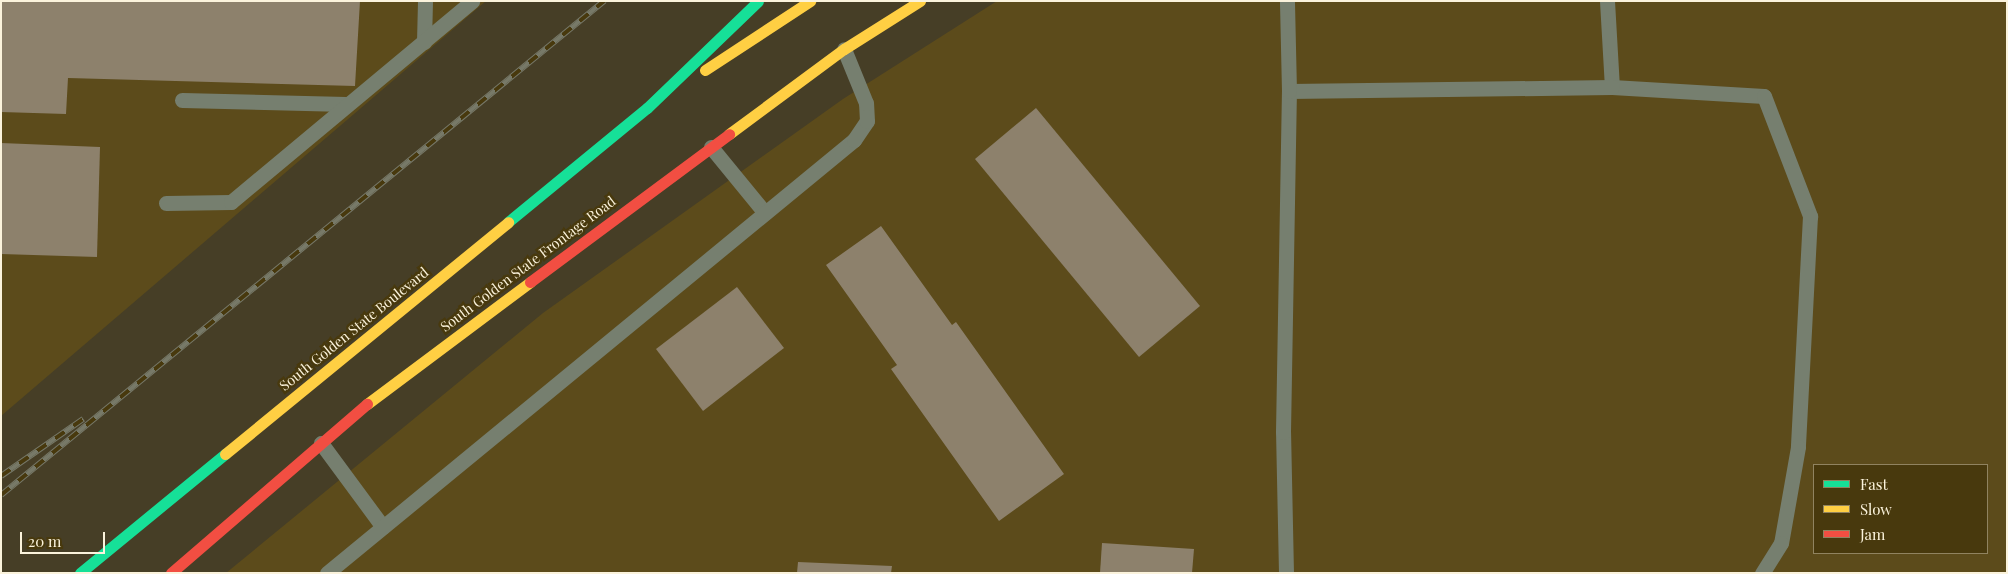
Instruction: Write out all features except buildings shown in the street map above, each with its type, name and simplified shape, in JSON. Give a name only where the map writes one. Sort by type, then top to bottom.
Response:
[{"type":"main road","name":"South Golden State Boulevard","points":[[80,573],[647,108],[758,1]]},
{"type":"main road","name":"South Golden State Boulevard","points":[[647,108],[810,1]]},
{"type":"main road","name":"South Golden State Frontage Road","points":[[171,573],[376,396],[844,49],[920,1]]},
{"type":"lane","points":[[424,42],[425,1]]},
{"type":"lane","points":[[166,202],[231,202],[346,104],[472,1]]},
{"type":"lane","points":[[1286,573],[1283,432],[1289,91],[1287,1]]},
{"type":"lane","points":[[1607,1],[1612,87]]},
{"type":"lane","points":[[327,573],[854,140],[867,121],[866,103],[844,49]]},
{"type":"lane","points":[[1289,91],[1612,87],[1764,96],[1810,216],[1798,447],[1781,543],[1762,573]]},
{"type":"lane","points":[[182,100],[346,104]]},
{"type":"lane","points":[[711,147],[765,213]]},
{"type":"lane","points":[[321,443],[383,527]]},
{"type":"shaded area","points":[[1,1],[486,1],[1,416]]},
{"type":"shaded area","points":[[997,1],[2007,1],[2007,573],[226,573],[543,313],[843,99]]},
{"type":"railway","points":[[1,495],[604,1]]},
{"type":"railway","points":[[1,476],[83,419]]},
{"type":"traffic: fast","points":[[508,222],[647,108],[758,1]]},
{"type":"traffic: fast","points":[[80,573],[225,454]]},
{"type":"traffic: slow","points":[[705,70],[810,1]]},
{"type":"traffic: slow","points":[[729,134],[844,49],[920,1]]},
{"type":"traffic: slow","points":[[225,454],[508,222]]},
{"type":"traffic: slow","points":[[367,404],[530,282]]},
{"type":"traffic: jam","points":[[530,282],[729,134]]},
{"type":"traffic: jam","points":[[171,573],[367,404]]}]
